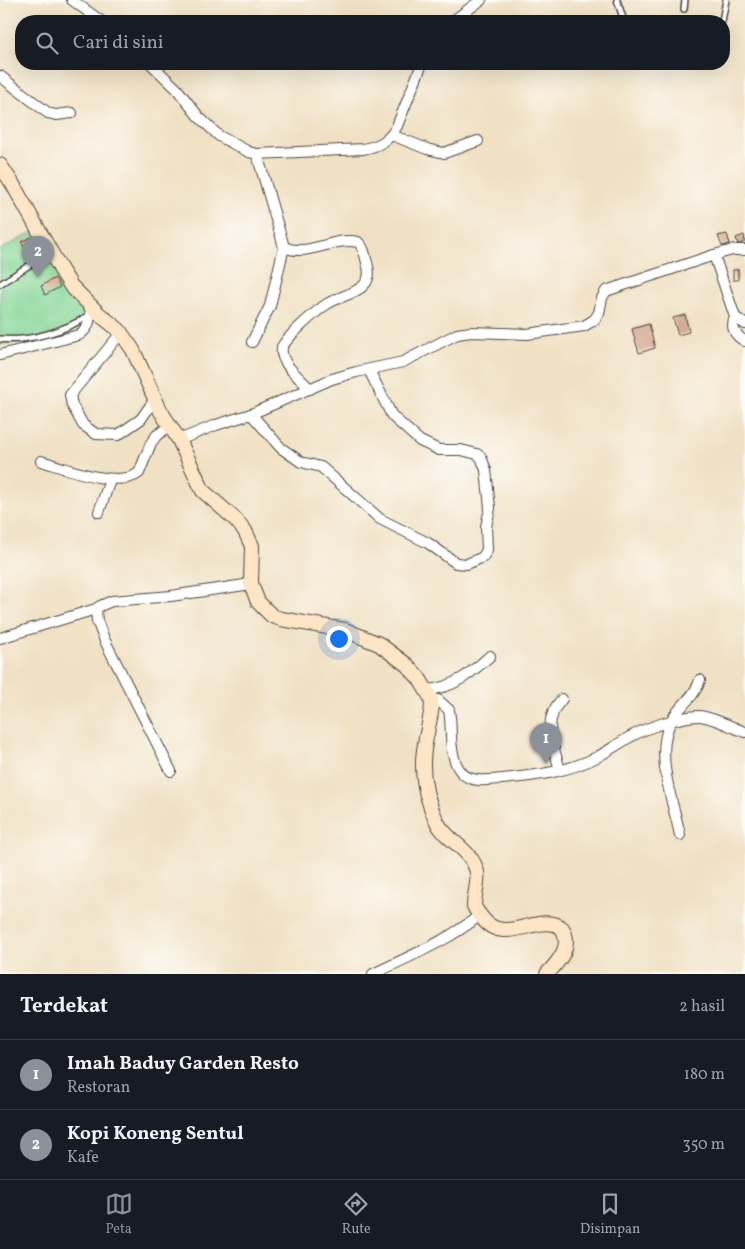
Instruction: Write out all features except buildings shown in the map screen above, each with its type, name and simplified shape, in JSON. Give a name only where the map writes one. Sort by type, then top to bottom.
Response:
[{"type":"street","points":[[72,0],[93,15]]},
{"type":"street","points":[[461,15],[481,0]]},
{"type":"street","points":[[158,70],[177,88],[198,116],[220,136],[240,149],[257,154],[363,149],[380,144],[392,135],[419,70]]},
{"type":"street","points":[[0,76],[48,113],[56,115],[72,112]]},
{"type":"street","points":[[392,135],[444,153],[478,141]]},
{"type":"street","points":[[252,342],[270,306],[284,247],[257,154]]},
{"type":"street","points":[[0,165],[71,286],[90,310],[121,333],[134,350],[155,399],[179,440],[203,491],[236,520],[249,539],[253,553],[251,584],[258,602],[272,616],[346,630],[368,638],[407,665],[429,694],[449,710],[454,759],[462,773],[468,778],[489,780],[560,770],[598,756],[632,735],[672,721],[703,716],[745,732]]},
{"type":"street","points":[[284,247],[301,251],[348,241],[358,242],[362,247],[370,269],[369,277],[360,288],[323,307],[284,343],[282,355],[287,364],[310,389]]},
{"type":"street","points":[[179,440],[216,424],[251,414],[344,376],[403,362],[416,357],[446,339],[471,332],[527,334],[584,326],[594,320],[599,314],[602,298],[606,291],[714,255],[733,250],[745,250]]},
{"type":"street","points":[[714,255],[735,317],[745,324]]},
{"type":"street","points":[[0,355],[79,336],[87,330],[90,310]]},
{"type":"street","points":[[735,317],[732,325],[734,331],[737,336],[745,341]]},
{"type":"street","points":[[121,333],[70,395],[78,416],[83,425],[96,434],[118,435],[141,420],[155,399]]},
{"type":"street","points":[[251,414],[281,448],[301,462],[321,467],[380,519],[428,543],[456,564],[467,564],[482,557],[487,550],[486,527],[490,508],[486,470],[481,457],[478,454],[461,450],[439,450],[420,441],[392,416],[369,370]]},
{"type":"street","points":[[41,461],[110,480],[126,478],[139,473],[151,442],[170,426]]},
{"type":"street","points":[[99,512],[110,480]]},
{"type":"street","points":[[0,638],[96,609],[112,601],[171,596],[251,584]]},
{"type":"street","points":[[96,609],[97,621],[105,641],[171,771]]},
{"type":"street","points":[[429,694],[464,678],[490,656]]},
{"type":"street","points":[[680,835],[664,759],[665,744],[672,721],[696,690],[700,680]]},
{"type":"street","points":[[429,694],[431,718],[422,766],[424,782],[438,823],[449,838],[469,855],[477,870],[474,906],[491,926],[505,930],[518,930],[545,923],[560,926],[566,936],[566,946],[562,955],[546,974]]},
{"type":"street","points":[[560,770],[551,738],[550,720],[554,706],[562,699]]},
{"type":"street","points":[[373,974],[443,940],[480,915]]},
{"type":"lane","points":[[617,0],[622,15]]},
{"type":"lane","points":[[684,9],[685,0]]},
{"type":"lane","points":[[723,15],[726,0]]},
{"type":"lane","points":[[0,284],[50,252]]},
{"type":"lane","points":[[0,338],[16,340],[65,328],[90,310]]},
{"type":"green space","points":[[34,231],[87,313],[85,326],[65,333],[0,345],[0,250]]},
{"type":"place","name":"Kopi Koneng Sentul","points":[[38,277]]},
{"type":"place","name":"Imah Baduy Garden Resto","points":[[546,764]]}]
